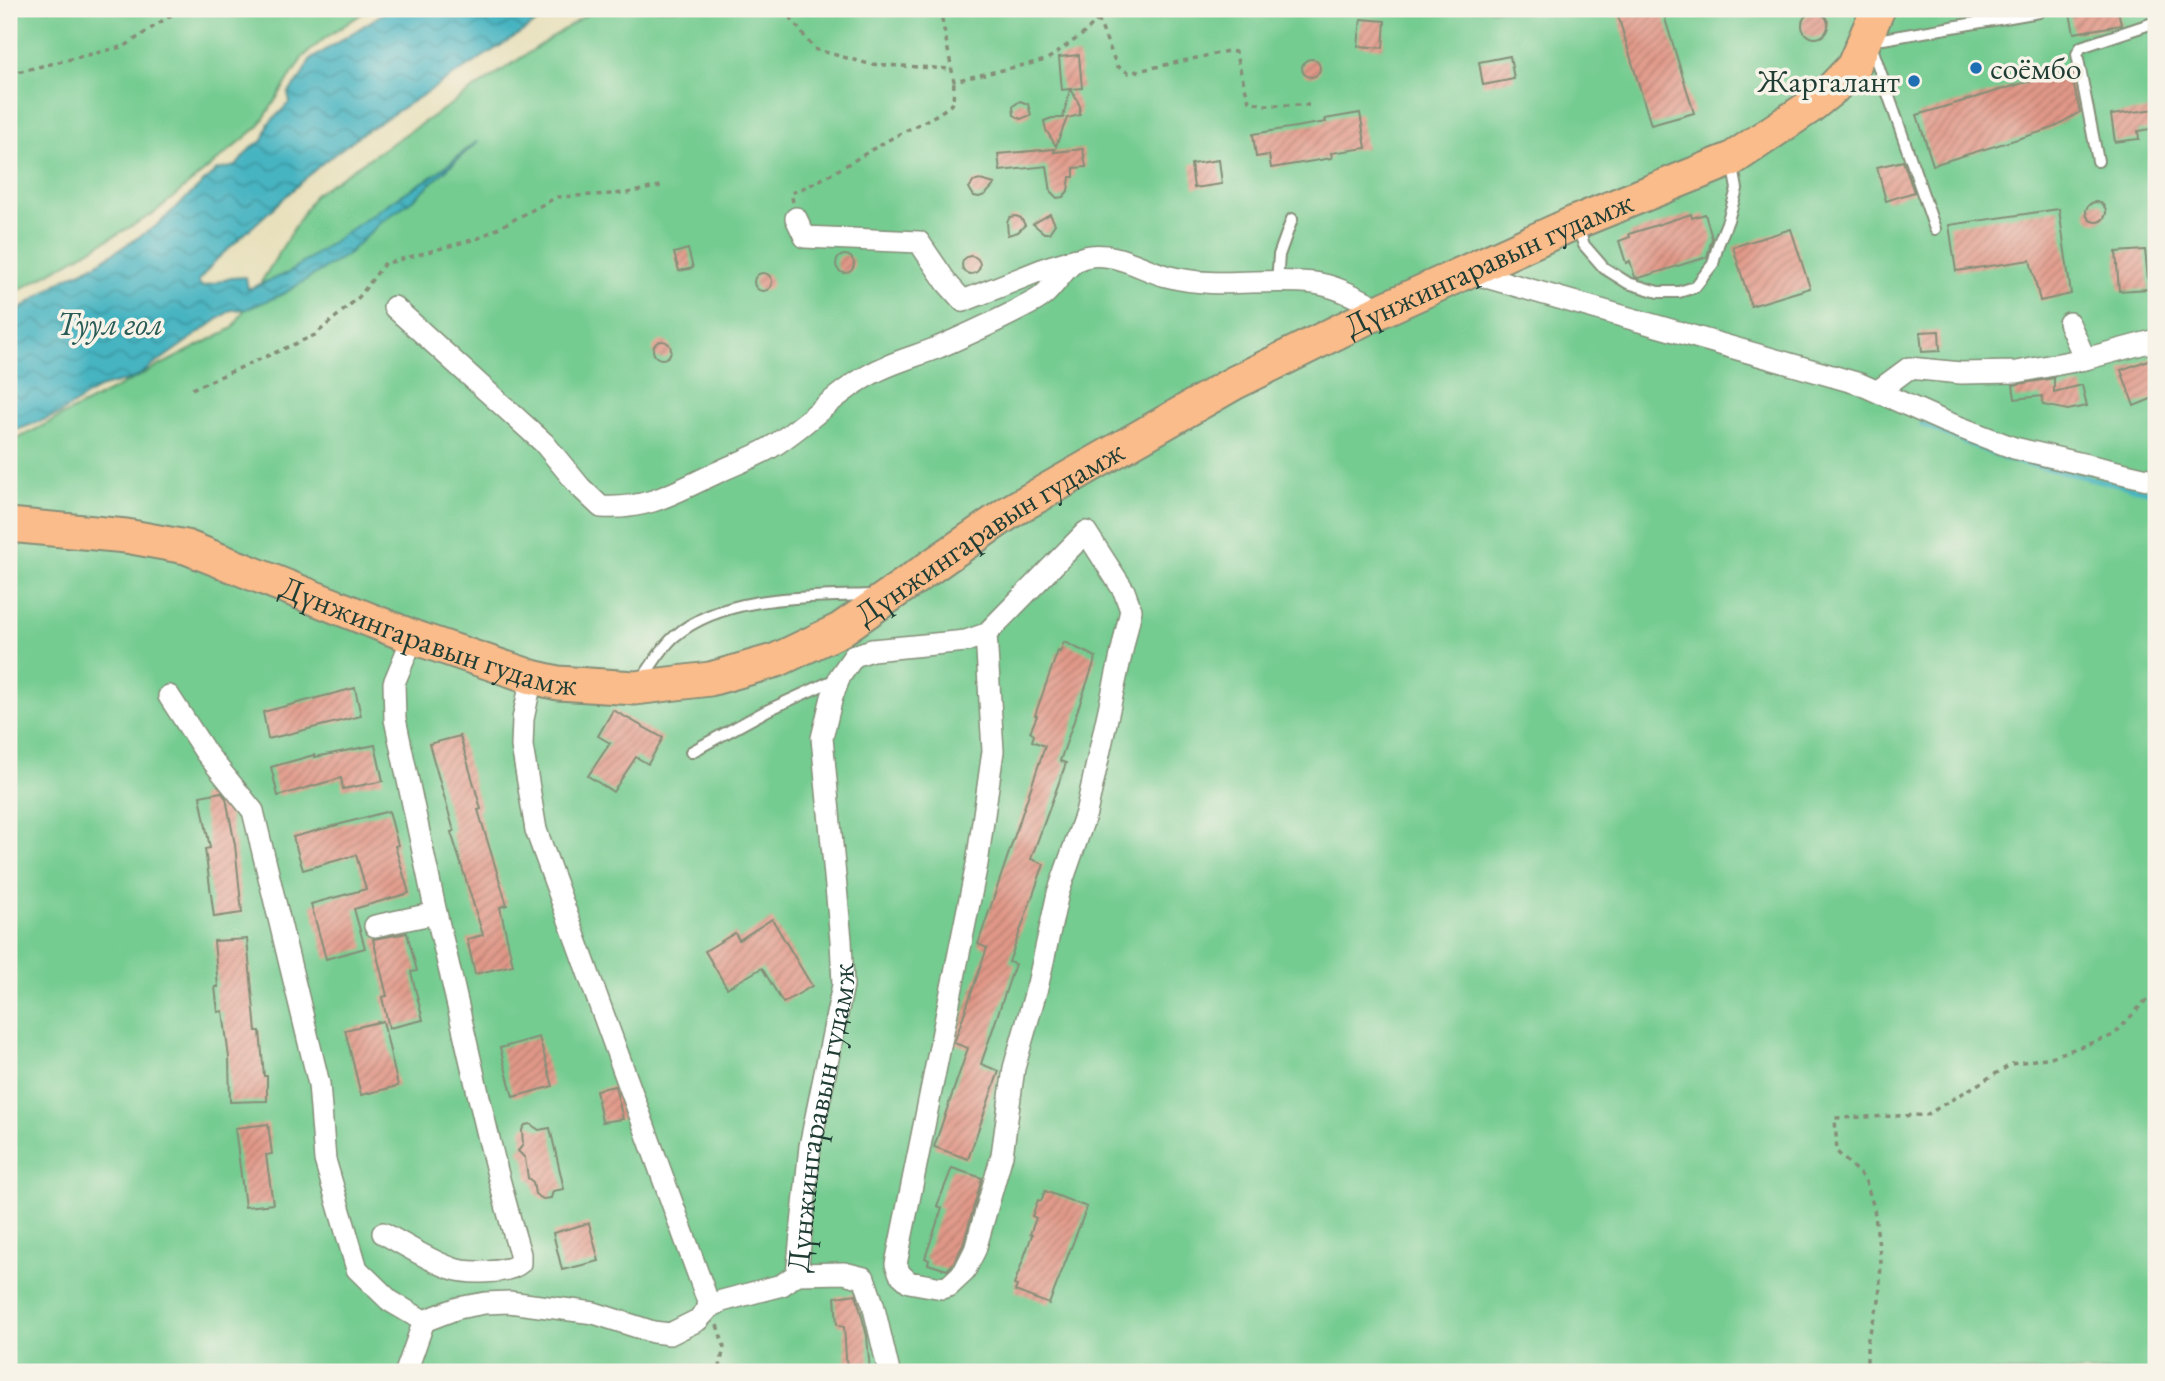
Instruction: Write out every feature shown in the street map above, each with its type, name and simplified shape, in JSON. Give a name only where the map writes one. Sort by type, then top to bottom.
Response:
[{"type":"main road","name":"Дүнжингаравын гудамж","points":[[9,525],[125,536],[186,547],[413,636],[558,683],[635,688],[710,679],[847,643],[893,594],[1011,511],[1234,383],[1382,310],[1576,222],[1732,159],[1833,88],[1853,67],[1873,22]]},
{"type":"street","points":[[796,218],[805,237],[919,242],[963,301],[1049,267],[1098,255],[1114,257],[1140,268],[1192,281],[1226,284],[1315,283],[1336,289],[1382,310]]},
{"type":"street","points":[[394,307],[544,443],[580,487],[601,507],[625,509],[652,503],[769,449],[841,393],[872,373],[941,346],[1044,296],[1070,266],[1083,257]]},
{"type":"street","points":[[1468,272],[1827,374],[1878,391],[1942,421],[2014,448],[2156,481]]},
{"type":"street","points":[[2069,323],[2085,359]]},
{"type":"street","points":[[1878,391],[1903,371],[1915,367],[1961,373],[2017,372],[2085,359],[2156,340]]},
{"type":"street","name":"Дүнжингаравын гудамж","points":[[424,1321],[458,1308],[497,1301],[594,1313],[670,1335],[698,1320],[710,1307],[782,1285],[797,1274],[810,1146],[843,985],[822,738],[847,643],[872,650],[966,641],[986,634],[1086,533],[1124,591],[1131,610],[1086,813],[1058,892],[1038,984],[1014,1068],[1002,1155],[990,1204],[975,1250],[964,1272],[950,1286],[942,1288],[909,1282],[900,1274],[896,1264],[977,864],[993,751],[986,634]]},
{"type":"street","points":[[383,1233],[453,1269],[509,1269],[520,1263],[520,1254],[485,1126],[436,913],[395,719],[394,683],[413,636]]},
{"type":"street","points":[[533,677],[523,719],[522,746],[536,830],[710,1307]]},
{"type":"street","points":[[169,696],[206,753],[253,810],[319,1084],[325,1160],[358,1269],[390,1301],[424,1321],[406,1372]]},
{"type":"street","points":[[375,926],[436,913]]},
{"type":"street","points":[[797,1274],[844,1273],[864,1278],[889,1372]]},
{"type":"lane","points":[[1873,22],[1883,39],[2039,12]]},
{"type":"lane","points":[[1873,22],[1935,229]]},
{"type":"lane","points":[[2098,162],[2077,54],[2081,47],[2156,22]]},
{"type":"lane","points":[[1576,222],[1584,244],[1604,268],[1628,283],[1658,292],[1679,292],[1695,287],[1713,264],[1737,190],[1732,159]]},
{"type":"lane","points":[[1277,282],[1279,255],[1292,219]]},
{"type":"lane","points":[[635,688],[672,638],[689,625],[718,613],[770,601],[893,594]]},
{"type":"lane","points":[[691,752],[766,711],[840,676]]},
{"type":"path","points":[[9,74],[125,46],[180,9]]},
{"type":"path","points":[[784,9],[814,49],[869,64],[951,69]]},
{"type":"path","points":[[796,218],[791,193],[819,183],[953,103],[954,81],[940,9]]},
{"type":"path","points":[[954,81],[1046,60],[1086,32],[1108,9]]},
{"type":"path","points":[[1098,19],[1117,65],[1129,73],[1228,51],[1235,52],[1249,101],[1264,105],[1309,105]]},
{"type":"path","points":[[192,389],[315,334],[359,297],[384,264],[479,238],[557,198],[627,193],[661,186]]},
{"type":"path","points":[[1867,1372],[1867,1342],[1880,1301],[1881,1262],[1874,1208],[1865,1180],[1838,1152],[1835,1118],[1926,1115],[2012,1064],[2051,1057],[2114,1035],[2143,1003],[2156,993]]},
{"type":"path","points":[[710,1307],[724,1346],[719,1372]]},
{"type":"green space","points":[[9,9],[369,9],[324,39],[303,57],[259,126],[153,214],[9,296]]},
{"type":"green space","points":[[595,9],[2156,9],[2156,1372],[9,1372],[9,441],[233,328],[315,194]]},
{"type":"water","name":"Туул гол","points":[[390,9],[558,9],[360,135],[320,165],[216,260],[198,281],[202,287],[231,278],[246,277],[248,289],[288,273],[390,202],[434,175],[478,141],[415,198],[380,223],[348,254],[283,294],[247,309],[231,310],[135,378],[99,388],[59,414],[9,433],[9,316],[66,278],[96,264],[156,226],[217,170],[236,166],[252,146],[263,141],[269,123],[290,102],[288,93],[300,79],[310,60]]},
{"type":"building","points":[[1616,9],[1662,9],[1694,113],[1651,125]]},
{"type":"building","points":[[2069,9],[2118,9],[2121,25],[2074,33]]},
{"type":"building","points":[[1815,12],[1824,16],[1828,25],[1824,34],[1815,38],[1806,34],[1802,25],[1806,16]]},
{"type":"building","points":[[1361,19],[1385,21],[1383,48],[1358,46]]},
{"type":"building","points":[[1079,55],[1082,88],[1071,89],[1080,106],[1080,115],[1067,118],[1056,146],[1044,121],[1063,118],[1070,89],[1062,90],[1059,57]]},
{"type":"building","points":[[1510,56],[1514,79],[1483,85],[1479,62]]},
{"type":"building","points":[[1311,59],[1317,62],[1320,68],[1317,74],[1311,77],[1305,74],[1302,68],[1305,62]]},
{"type":"building","points":[[2070,69],[2080,112],[2050,129],[1933,165],[1917,115]]},
{"type":"building","points":[[1020,101],[1028,104],[1031,115],[1021,119],[1014,115],[1013,106]]},
{"type":"building","points":[[2156,109],[2156,128],[2138,131],[2139,139],[2115,142],[2111,115]]},
{"type":"building","points":[[1360,113],[1366,148],[1331,153],[1332,158],[1271,168],[1269,155],[1256,157],[1253,134],[1326,122],[1325,119]]},
{"type":"building","points":[[1055,149],[1054,152],[1083,149],[1086,167],[1074,168],[1074,177],[1070,177],[1068,191],[1063,197],[1057,198],[1051,192],[1047,166],[1000,171],[998,154]]},
{"type":"building","points":[[1219,160],[1222,184],[1194,188],[1191,164]]},
{"type":"building","points":[[1903,161],[1914,192],[1886,201],[1877,167]]},
{"type":"building","points":[[980,180],[995,184],[985,195],[974,196],[969,188],[973,182]]},
{"type":"building","points":[[2096,202],[2103,205],[2106,212],[2103,219],[2096,222],[2089,219],[2086,212],[2089,205]]},
{"type":"building","points":[[2059,209],[2071,294],[2040,301],[2030,260],[1956,271],[1949,225]]},
{"type":"building","points":[[1050,214],[1055,224],[1049,233],[1044,233],[1033,224]]},
{"type":"building","points":[[1691,214],[1692,218],[1705,214],[1712,238],[1707,257],[1635,277],[1630,261],[1626,263],[1619,241],[1630,237],[1629,234]]},
{"type":"building","points":[[1010,217],[1021,218],[1025,225],[1018,232],[1008,235],[1007,222]]},
{"type":"building","points":[[1791,229],[1810,288],[1751,306],[1733,247]]},
{"type":"building","points":[[688,249],[693,268],[679,271],[674,253]]},
{"type":"building","points":[[2145,250],[2149,289],[2119,291],[2116,252]]},
{"type":"building","points":[[845,255],[851,258],[854,264],[851,270],[845,273],[839,270],[836,264],[839,258]]},
{"type":"building","points":[[967,256],[975,256],[980,265],[978,272],[967,274],[962,269],[962,261]]},
{"type":"building","points":[[763,273],[769,276],[772,282],[769,288],[763,291],[757,288],[754,282],[757,276]]},
{"type":"building","points":[[1939,331],[1940,351],[1922,352],[1920,332]]},
{"type":"building","points":[[662,341],[668,344],[671,350],[668,356],[662,359],[656,356],[653,350],[656,344]]},
{"type":"building","points":[[2156,357],[2156,397],[2134,406],[2121,370]]},
{"type":"building","points":[[2054,378],[2054,392],[2082,385],[2087,406],[2068,410],[2043,405],[2042,396],[2015,399],[2013,385]]},
{"type":"building","points":[[1064,642],[1096,657],[1060,761],[1066,763],[1031,859],[1044,864],[1009,962],[1015,964],[981,1064],[999,1071],[968,1159],[934,1147],[968,1048],[954,1043],[987,948],[978,944],[1045,746],[1032,741],[1034,735],[1030,732],[1058,651],[1060,652]]},
{"type":"building","points":[[355,688],[361,716],[268,739],[263,712]]},
{"type":"building","points":[[613,710],[663,738],[648,764],[636,757],[613,792],[588,776],[610,743],[598,736]]},
{"type":"building","points":[[460,736],[481,809],[478,810],[507,905],[500,907],[513,965],[475,974],[467,939],[483,935],[451,832],[454,831],[429,744]]},
{"type":"building","points":[[375,745],[383,781],[343,789],[341,778],[278,796],[271,767],[314,755],[315,757]]},
{"type":"building","points":[[221,792],[226,798],[235,845],[242,913],[214,917],[205,849],[210,848],[200,796]]},
{"type":"building","points":[[389,811],[398,845],[395,846],[409,893],[354,909],[365,948],[326,959],[311,904],[366,889],[356,855],[303,870],[293,837]]},
{"type":"building","points":[[772,919],[812,986],[783,1003],[762,968],[727,988],[705,951],[735,933],[739,940]]},
{"type":"building","points":[[407,933],[417,971],[411,972],[423,1020],[389,1028],[382,997],[387,996],[373,939]]},
{"type":"building","points":[[247,939],[256,1031],[260,1031],[264,1076],[267,1076],[267,1101],[230,1102],[229,1058],[223,1011],[218,1012],[215,987],[218,987],[214,941]]},
{"type":"building","points":[[383,1021],[398,1086],[361,1095],[345,1030]]},
{"type":"building","points":[[539,1037],[553,1086],[513,1097],[500,1048]]},
{"type":"building","points":[[615,1086],[623,1119],[602,1122],[596,1090]]},
{"type":"building","points":[[268,1124],[272,1154],[266,1155],[273,1204],[245,1207],[235,1128]]},
{"type":"building","points":[[530,1124],[539,1130],[550,1128],[564,1189],[553,1191],[551,1198],[543,1199],[535,1194],[533,1182],[528,1178],[525,1158],[518,1151],[523,1145],[522,1130],[525,1125]]},
{"type":"building","points":[[952,1168],[982,1178],[963,1245],[947,1270],[928,1264],[929,1260],[925,1258],[942,1208],[937,1206]]},
{"type":"building","points":[[1045,1191],[1087,1207],[1049,1304],[1015,1291],[1017,1286],[1014,1285],[1032,1235],[1030,1234],[1036,1218],[1032,1216]]},
{"type":"building","points":[[589,1223],[599,1261],[562,1270],[553,1233]]},
{"type":"building","points":[[856,1294],[867,1336],[870,1371],[847,1372],[844,1327],[837,1325],[835,1297]]},
{"type":"waterway","points":[[1922,424],[2005,459],[2156,493]]},
{"type":"place","name":"соёмбо","points":[[1976,68]]},
{"type":"place","name":"Жаргалант","points":[[1914,81]]}]
